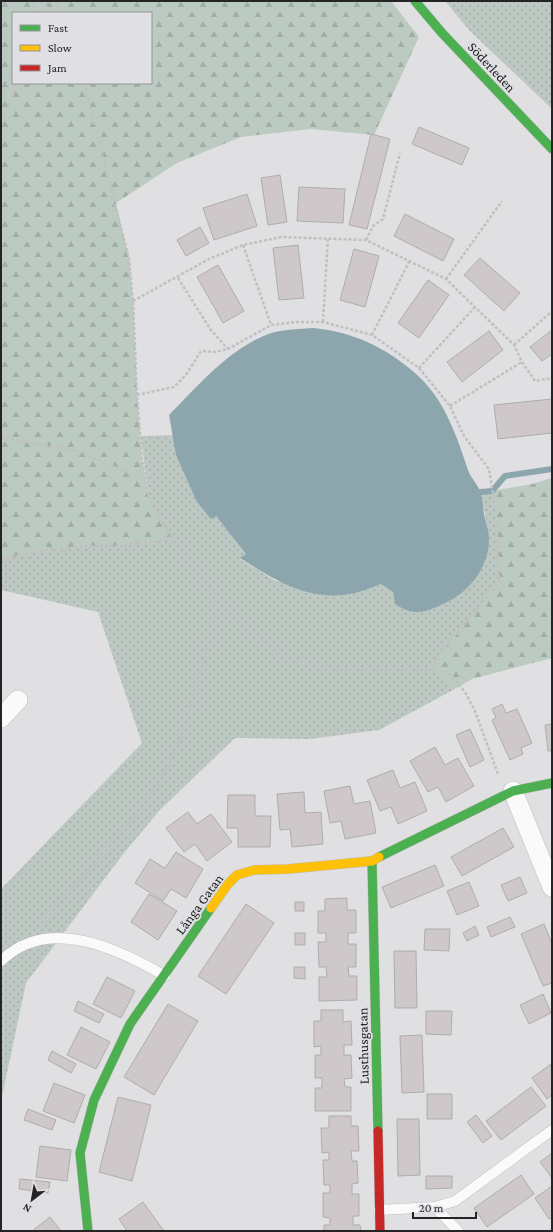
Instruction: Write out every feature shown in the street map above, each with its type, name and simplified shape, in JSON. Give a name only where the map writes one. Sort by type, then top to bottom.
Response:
[{"type":"street","name":"Söderleden","points":[[415,1],[442,33],[550,142]]},
{"type":"street","points":[[1,718],[18,700]]},
{"type":"street","name":"Långa Gatan","points":[[88,1231],[80,1153],[94,1100],[130,1024],[228,884],[237,875],[254,870],[288,869],[372,861],[513,791],[552,783]]},
{"type":"street","points":[[513,791],[552,887]]},
{"type":"street","name":"Lusthusgatan","points":[[372,861],[380,1231]]},
{"type":"lane","points":[[1,961],[24,943],[58,937],[82,940],[129,957],[165,976]]},
{"type":"lane","points":[[379,1210],[435,1207],[456,1201],[552,1130]]},
{"type":"lane","points":[[435,1207],[458,1231]]},
{"type":"path","points":[[33,12],[35,1]]},
{"type":"path","points":[[44,12],[48,1]]},
{"type":"path","points":[[57,1],[61,12]]},
{"type":"path","points":[[1,99],[12,71]]},
{"type":"path","points":[[1,125],[17,84]]},
{"type":"path","points":[[84,84],[129,258],[133,301],[137,395],[142,459],[149,500],[172,538],[234,618],[283,656],[330,670],[429,670],[448,672],[465,692],[486,738],[498,774],[513,791]]},
{"type":"path","points":[[366,240],[373,226],[383,219],[400,153]]},
{"type":"path","points":[[446,278],[502,201]]},
{"type":"path","points":[[133,301],[178,278],[209,259],[243,245],[281,237],[328,237],[366,240],[446,278],[514,345],[522,362],[535,380],[552,378]]},
{"type":"path","points":[[323,322],[328,237]]},
{"type":"path","points":[[243,245],[271,325]]},
{"type":"path","points":[[372,335],[410,260]]},
{"type":"path","points":[[178,278],[211,330],[228,349]]},
{"type":"path","points":[[419,368],[475,307]]},
{"type":"path","points":[[514,345],[552,311]]},
{"type":"path","points":[[137,395],[174,387],[186,375],[201,351],[215,352],[228,349],[271,325],[296,322],[323,322],[372,335],[419,368],[450,406],[464,436],[489,469],[496,512],[499,582],[439,655],[434,666]]},
{"type":"path","points":[[450,406],[522,362]]},
{"type":"path","points":[[1,437],[77,452],[146,480]]},
{"type":"path","points":[[1,560],[45,550],[92,546],[120,546],[172,538]]},
{"type":"path","points":[[24,943],[122,832],[151,796],[167,767],[183,734],[208,645],[209,586]]},
{"type":"shaded area","points":[[445,1],[552,1],[552,109],[469,30]]},
{"type":"shaded area","points":[[174,435],[176,455],[216,516],[246,554],[240,559],[276,581],[333,595],[354,593],[381,584],[393,592],[395,604],[489,538],[481,492],[492,491],[496,512],[499,582],[439,655],[434,666],[453,690],[379,730],[310,739],[235,738],[159,811],[124,853],[26,983],[1,1101],[1,889],[142,743],[98,612],[1,590],[1,560],[45,550],[92,546],[120,546],[171,538],[149,500],[141,436]]},
{"type":"green space","points":[[1,1],[391,1],[419,37],[374,135],[311,129],[241,137],[177,163],[116,203],[129,259],[133,301],[137,395],[142,459],[149,500],[172,538],[120,546],[92,546],[45,550],[1,560]]},
{"type":"green space","points":[[552,478],[552,658],[472,679],[453,690],[434,666],[439,655],[499,582],[496,512],[492,491],[532,484]]},
{"type":"water","points":[[314,328],[342,333],[368,342],[404,364],[425,383],[433,393],[441,404],[453,429],[468,470],[481,494],[489,539],[485,559],[476,578],[461,593],[437,607],[419,612],[413,612],[401,608],[395,604],[393,592],[381,584],[355,593],[323,595],[294,588],[267,575],[240,558],[246,554],[216,516],[211,519],[197,502],[176,455],[169,415],[216,368],[242,348],[271,333]]},
{"type":"building","points":[[419,127],[469,148],[462,165],[412,144]]},
{"type":"building","points":[[371,134],[390,139],[367,229],[349,225]]},
{"type":"building","points":[[280,175],[287,222],[268,225],[261,178]]},
{"type":"building","points":[[299,187],[345,189],[343,223],[297,221]]},
{"type":"building","points":[[247,194],[257,226],[214,240],[203,208]]},
{"type":"building","points":[[405,214],[454,239],[443,261],[394,236]]},
{"type":"building","points":[[200,227],[209,243],[186,256],[177,240]]},
{"type":"building","points":[[298,245],[304,298],[279,300],[273,248]]},
{"type":"building","points":[[354,249],[379,256],[365,307],[340,300]]},
{"type":"building","points":[[480,258],[520,293],[504,311],[464,275]]},
{"type":"building","points":[[218,265],[244,311],[223,323],[197,277]]},
{"type":"building","points":[[428,280],[449,295],[419,338],[398,323]]},
{"type":"building","points":[[552,330],[552,354],[542,361],[530,347]]},
{"type":"building","points":[[489,331],[503,350],[462,382],[447,362]]},
{"type":"building","points":[[552,399],[552,433],[498,439],[494,405]]},
{"type":"building","points":[[502,704],[506,713],[517,709],[532,743],[521,748],[523,754],[510,760],[492,720],[496,718],[492,709]]},
{"type":"building","points":[[552,724],[552,751],[548,751],[545,725]]},
{"type":"building","points":[[470,729],[484,760],[470,767],[456,735]]},
{"type":"building","points":[[435,747],[445,765],[458,758],[474,786],[446,802],[438,787],[428,792],[410,761]]},
{"type":"building","points":[[393,770],[400,788],[415,782],[427,811],[398,824],[391,807],[380,811],[367,780]]},
{"type":"building","points":[[350,786],[354,804],[370,801],[376,833],[345,839],[341,821],[330,823],[324,791]]},
{"type":"building","points":[[304,792],[305,813],[321,812],[323,844],[292,847],[290,829],[280,830],[277,794]]},
{"type":"building","points":[[228,795],[255,795],[255,816],[271,816],[270,847],[238,847],[238,828],[227,828]]},
{"type":"building","points":[[188,812],[197,824],[211,814],[232,842],[207,861],[195,844],[184,852],[166,828]]},
{"type":"building","points":[[503,828],[514,847],[462,876],[451,857]]},
{"type":"building","points":[[176,852],[203,869],[186,898],[171,889],[163,901],[135,883],[150,859],[165,868]]},
{"type":"building","points":[[435,865],[444,886],[391,908],[382,887]]},
{"type":"building","points":[[520,877],[527,893],[508,901],[501,885]]},
{"type":"building","points":[[469,882],[479,906],[457,915],[447,891]]},
{"type":"building","points":[[149,894],[177,911],[158,940],[131,922]]},
{"type":"building","points":[[347,898],[347,910],[356,910],[356,933],[348,933],[348,944],[356,944],[356,967],[348,967],[349,976],[357,976],[357,1000],[319,1001],[319,977],[327,977],[326,967],[319,967],[318,942],[326,942],[326,933],[318,933],[318,911],[325,911],[325,899]]},
{"type":"building","points":[[295,902],[304,902],[304,911],[295,911]]},
{"type":"building","points":[[246,904],[274,923],[226,994],[198,976]]},
{"type":"building","points":[[510,917],[515,927],[491,937],[487,927]]},
{"type":"building","points":[[544,924],[552,944],[552,983],[543,986],[521,934]]},
{"type":"building","points":[[475,926],[479,935],[467,941],[463,933]]},
{"type":"building","points":[[425,929],[450,929],[449,951],[424,950]]},
{"type":"building","points":[[295,933],[305,933],[305,945],[295,945]]},
{"type":"building","points":[[394,951],[416,951],[417,1008],[395,1008]]},
{"type":"building","points":[[294,967],[305,967],[305,979],[294,978]]},
{"type":"building","points":[[107,977],[135,991],[121,1018],[93,1004]]},
{"type":"building","points":[[543,994],[551,1013],[529,1024],[520,1005]]},
{"type":"building","points":[[78,1001],[104,1014],[99,1023],[74,1011]]},
{"type":"building","points":[[168,1004],[198,1021],[154,1095],[124,1077]]},
{"type":"building","points":[[321,1010],[343,1010],[343,1022],[351,1021],[352,1045],[344,1045],[344,1055],[351,1055],[352,1078],[344,1079],[345,1087],[351,1087],[351,1111],[315,1111],[315,1088],[322,1088],[322,1078],[315,1078],[315,1055],[321,1055],[321,1046],[314,1047],[314,1021],[321,1021]]},
{"type":"building","points":[[426,1011],[452,1011],[451,1035],[426,1034]]},
{"type":"building","points":[[81,1027],[110,1042],[96,1069],[67,1055]]},
{"type":"building","points":[[422,1035],[424,1092],[402,1093],[400,1036]]},
{"type":"building","points":[[52,1051],[76,1064],[71,1073],[48,1060]]},
{"type":"building","points":[[551,1064],[552,1095],[547,1099],[532,1078]]},
{"type":"building","points":[[54,1083],[85,1095],[74,1123],[43,1111]]},
{"type":"building","points":[[531,1087],[546,1106],[501,1140],[486,1121]]},
{"type":"building","points":[[427,1094],[452,1094],[452,1119],[427,1119]]},
{"type":"building","points":[[118,1097],[151,1105],[132,1181],[99,1172]]},
{"type":"building","points":[[28,1109],[56,1120],[52,1130],[24,1120]]},
{"type":"building","points":[[476,1115],[492,1136],[483,1143],[467,1122]]},
{"type":"building","points":[[329,1116],[351,1116],[351,1126],[358,1126],[359,1151],[351,1151],[352,1161],[357,1161],[358,1183],[352,1184],[352,1194],[359,1194],[359,1216],[353,1216],[353,1225],[360,1225],[361,1231],[324,1231],[324,1225],[330,1225],[330,1218],[323,1217],[323,1193],[330,1193],[330,1185],[324,1185],[323,1160],[329,1160],[329,1152],[322,1153],[321,1128],[329,1128]]},
{"type":"building","points":[[397,1119],[419,1119],[420,1175],[398,1176]]},
{"type":"building","points":[[40,1146],[71,1150],[67,1181],[36,1177]]},
{"type":"building","points":[[552,1153],[552,1178],[540,1162]]},
{"type":"building","points":[[521,1175],[534,1194],[487,1227],[474,1208]]},
{"type":"building","points":[[426,1176],[452,1176],[452,1188],[426,1189]]},
{"type":"building","points":[[20,1179],[50,1182],[48,1193],[19,1189]]},
{"type":"building","points":[[552,1186],[552,1217],[549,1219],[535,1198]]},
{"type":"building","points":[[143,1202],[164,1231],[127,1231],[119,1219]]},
{"type":"building","points":[[50,1217],[61,1231],[32,1231]]},
{"type":"waterway","points":[[481,492],[492,491],[505,476],[552,469]]},
{"type":"traffic: fast","points":[[415,1],[442,33],[552,149]]},
{"type":"traffic: fast","points":[[379,857],[513,791],[552,783]]},
{"type":"traffic: fast","points":[[372,861],[378,1131]]},
{"type":"traffic: fast","points":[[88,1231],[80,1153],[94,1100],[130,1024],[211,908]]},
{"type":"traffic: slow","points":[[211,908],[228,884],[237,875],[254,870],[288,869],[372,861],[379,857]]},
{"type":"traffic: jam","points":[[378,1131],[380,1231]]}]
